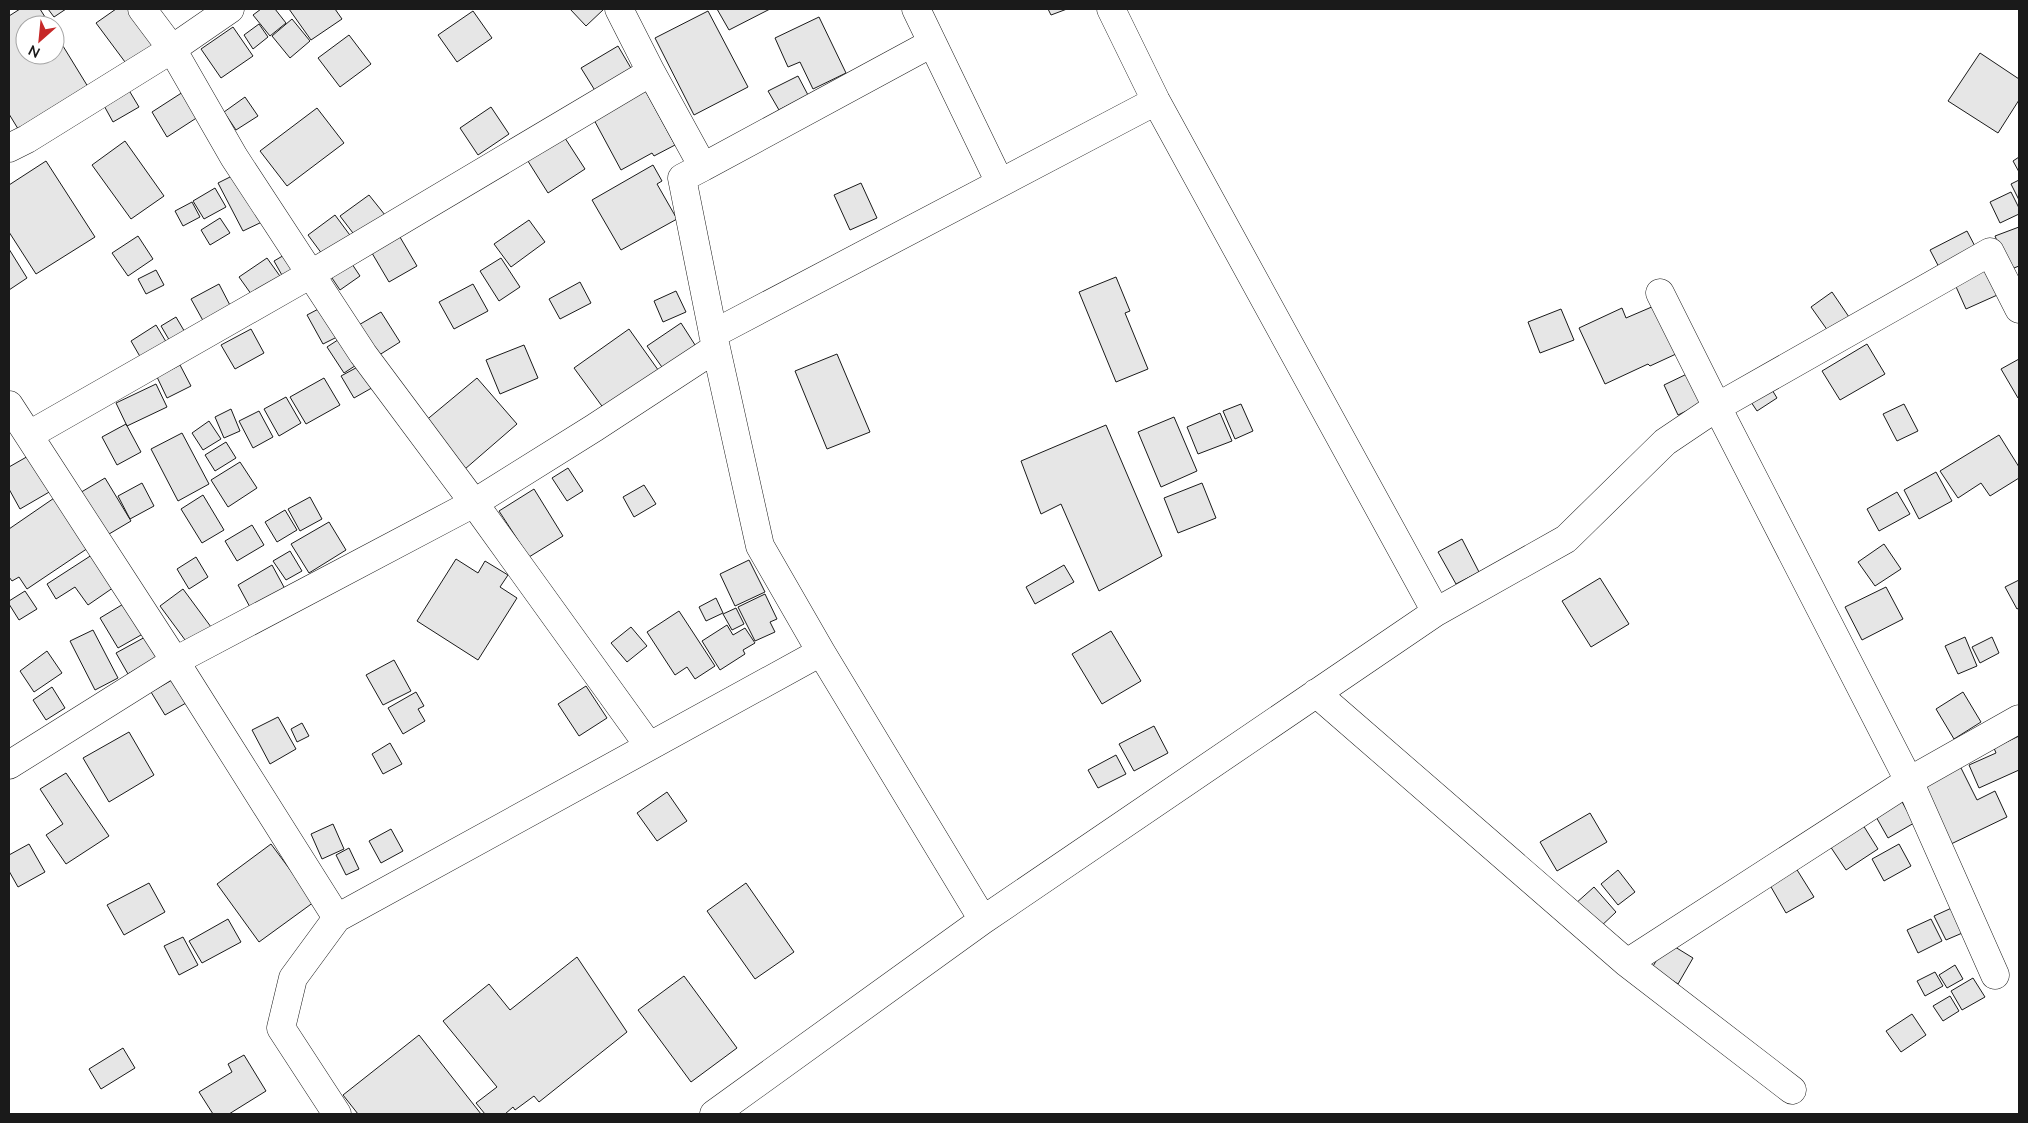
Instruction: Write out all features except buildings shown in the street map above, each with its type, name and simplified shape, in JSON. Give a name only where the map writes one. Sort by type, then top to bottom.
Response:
[{"type":"street","points":[[142,9],[172,49],[234,157],[362,354],[474,503],[649,746]]},
{"type":"street","points":[[9,148],[27,139],[172,49],[230,9]]},
{"type":"street","points":[[619,9],[702,167]]},
{"type":"street","points":[[916,9],[1000,184]]},
{"type":"street","points":[[1111,9],[1156,101],[1436,612]]},
{"type":"street","points":[[932,43],[682,178],[715,341],[760,546],[821,652],[982,920]]},
{"type":"street","points":[[28,435],[311,274],[651,72]]},
{"type":"street","points":[[9,765],[174,661],[474,503],[594,428],[715,341],[1000,184],[1156,101]]},
{"type":"street","points":[[714,1114],[982,920],[1436,612],[1566,539],[1665,442],[1717,407],[1990,252],[2019,309]]},
{"type":"street","points":[[1660,293],[1909,781],[1995,974]]},
{"type":"street","points":[[9,405],[337,918]]},
{"type":"street","points":[[337,1114],[281,1028],[293,978],[337,918],[821,652]]},
{"type":"street","points":[[1316,693],[1627,963],[1792,1090]]},
{"type":"street","points":[[1627,963],[1909,781],[2019,720]]}]
